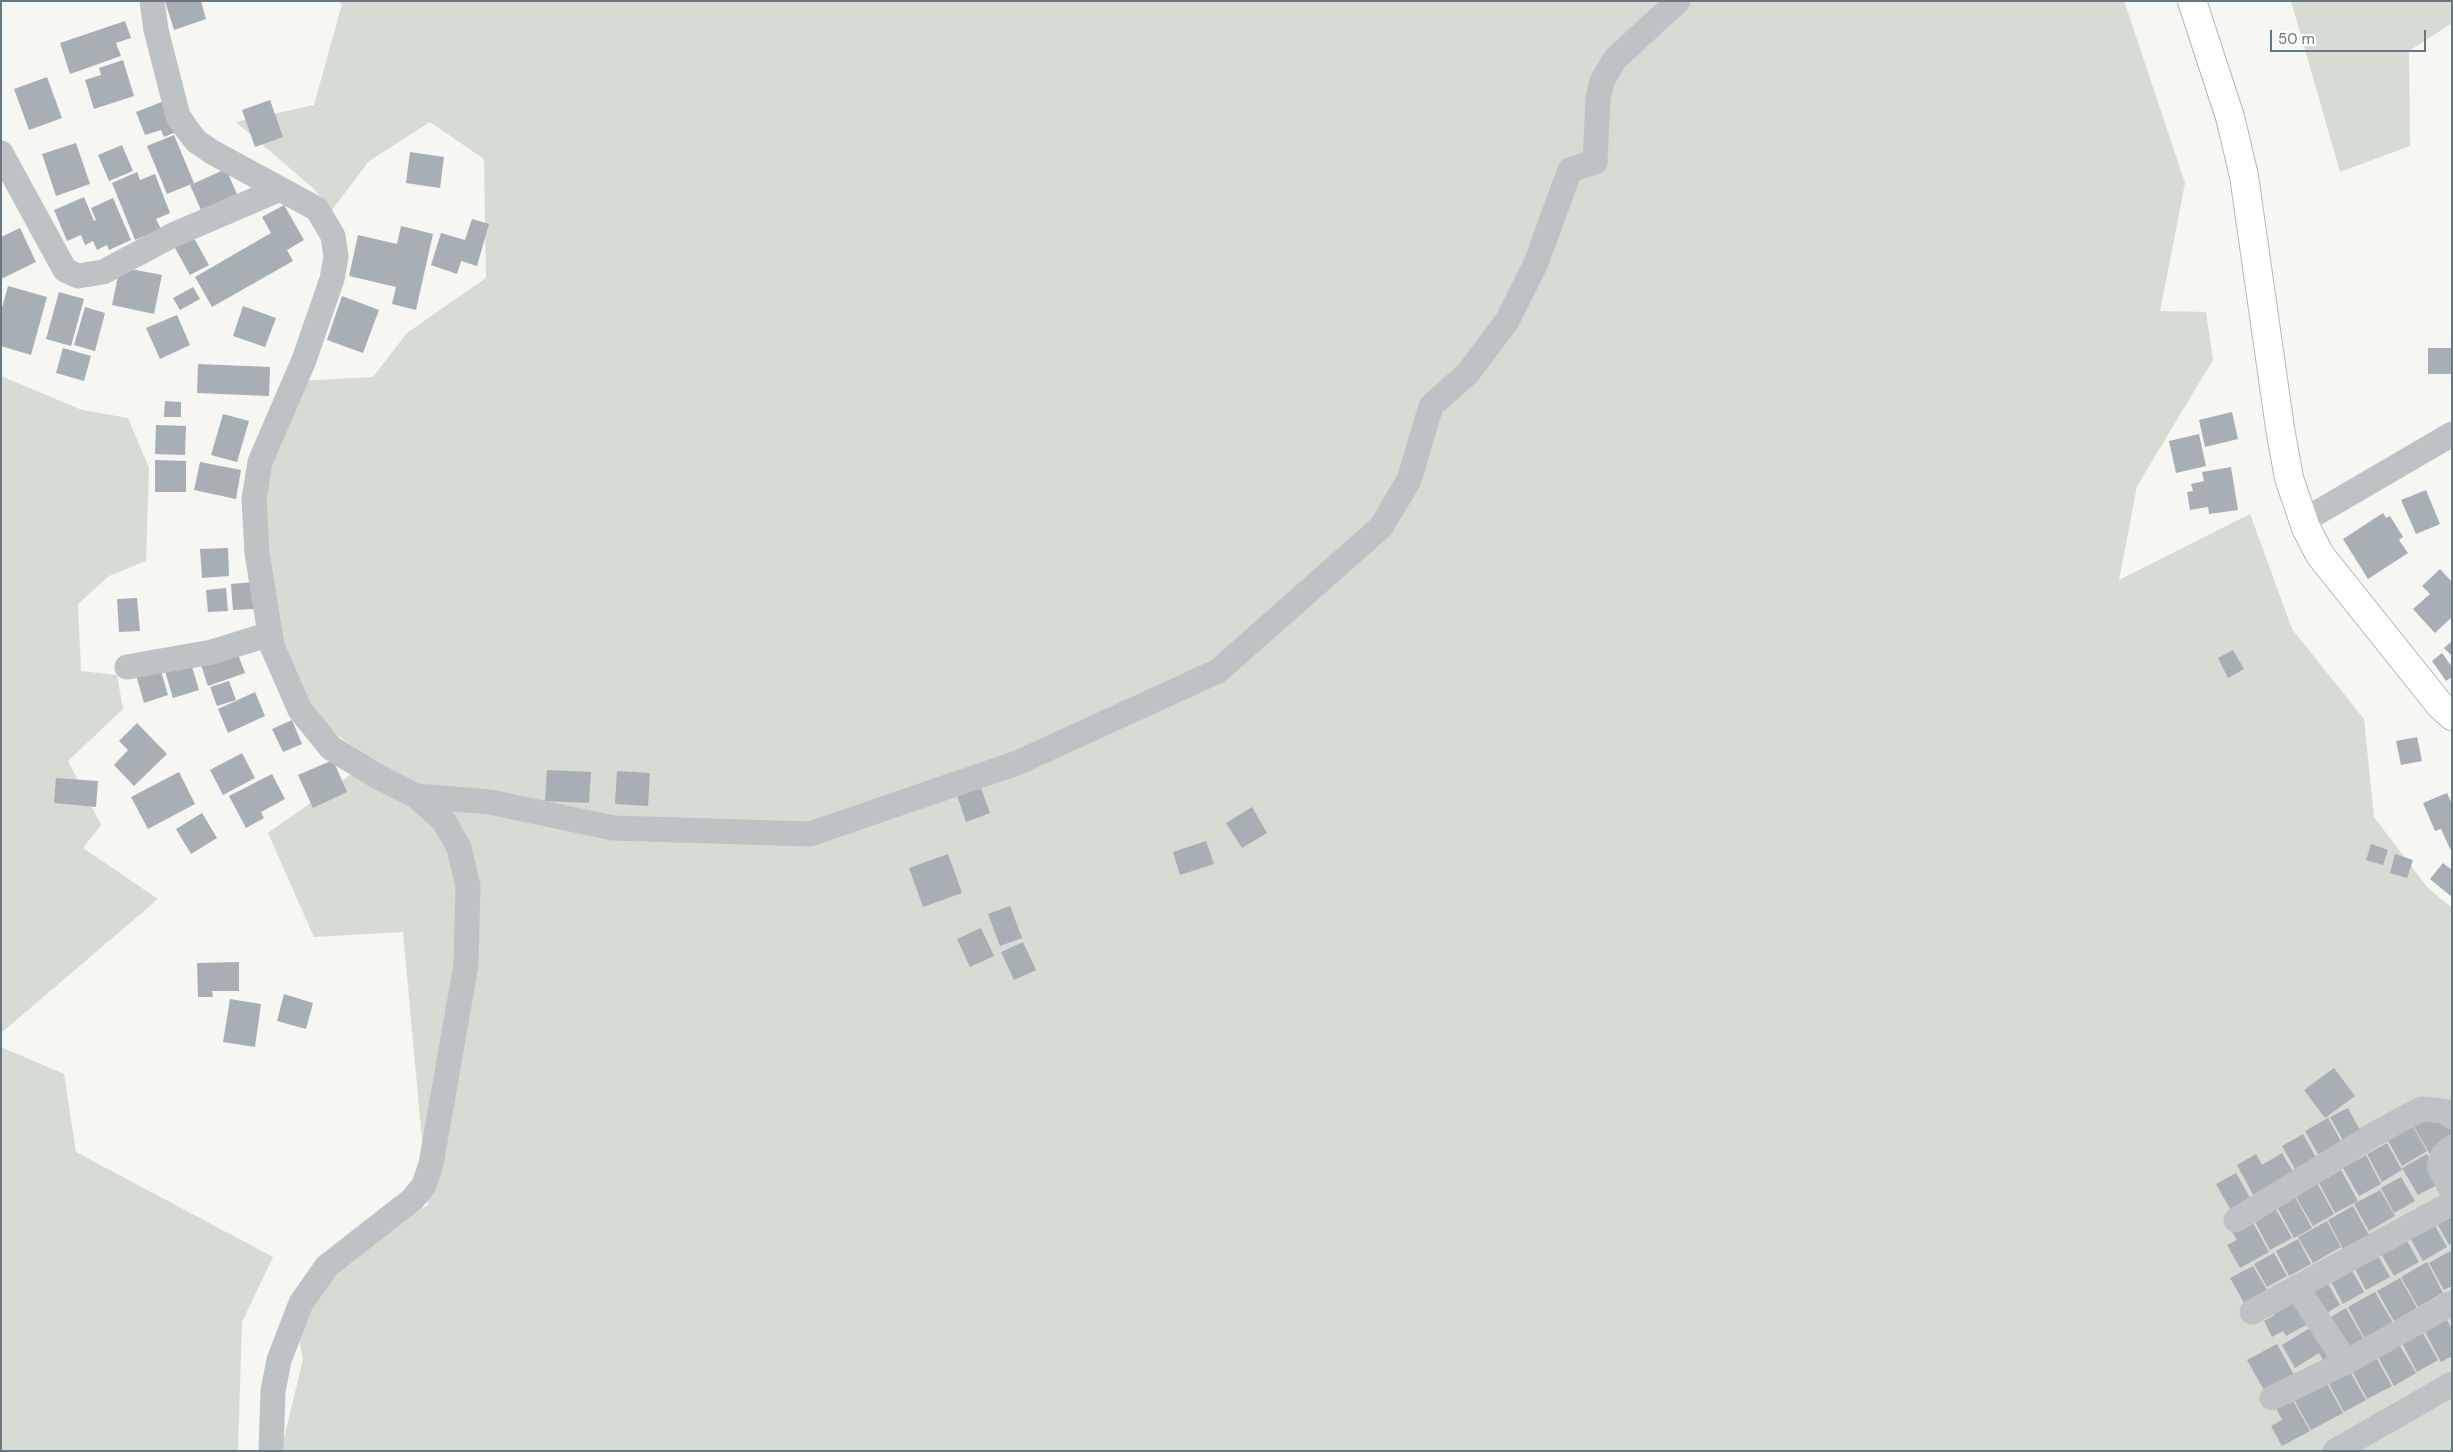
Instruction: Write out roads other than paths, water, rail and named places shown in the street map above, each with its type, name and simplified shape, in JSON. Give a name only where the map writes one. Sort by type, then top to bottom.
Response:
[{"type":"street","points":[[152,1],[156,30],[178,116],[196,141],[212,152],[317,208],[333,236],[336,257],[332,279],[304,360],[260,462],[254,499],[257,552],[272,646],[300,710],[331,748],[375,775],[416,796],[444,821],[459,848],[468,886],[466,965],[431,1164],[424,1185],[413,1199],[327,1266],[301,1303],[279,1360],[274,1391],[271,1451]]},
{"type":"street","points":[[416,796],[490,802],[613,828],[810,834],[1017,763],[1218,671],[1381,527],[1408,480],[1431,406],[1468,373],[1507,321],[1536,263],[1570,170],[1595,162],[1598,98],[1602,81],[1615,59],[1678,1]]},
{"type":"street","points":[[2192,1],[2230,117],[2244,176],[2280,428],[2289,478],[2303,521],[2320,555],[2439,704],[2452,716]]},
{"type":"street","points":[[1,153],[65,270],[78,276],[103,272],[173,235],[280,189]]},
{"type":"street","points":[[2303,521],[2452,434]]},
{"type":"street","points":[[127,667],[212,652],[270,634]]},
{"type":"street","points":[[2236,1220],[2373,1135],[2421,1109],[2444,1111],[2452,1117]]},
{"type":"street","points":[[2452,1148],[2443,1155],[2439,1166],[2452,1192]]},
{"type":"street","points":[[2252,1312],[2452,1203]]},
{"type":"street","points":[[2297,1288],[2346,1362]]},
{"type":"street","points":[[2272,1398],[2346,1362],[2452,1303]]},
{"type":"street","points":[[2335,1451],[2452,1384]]}]
